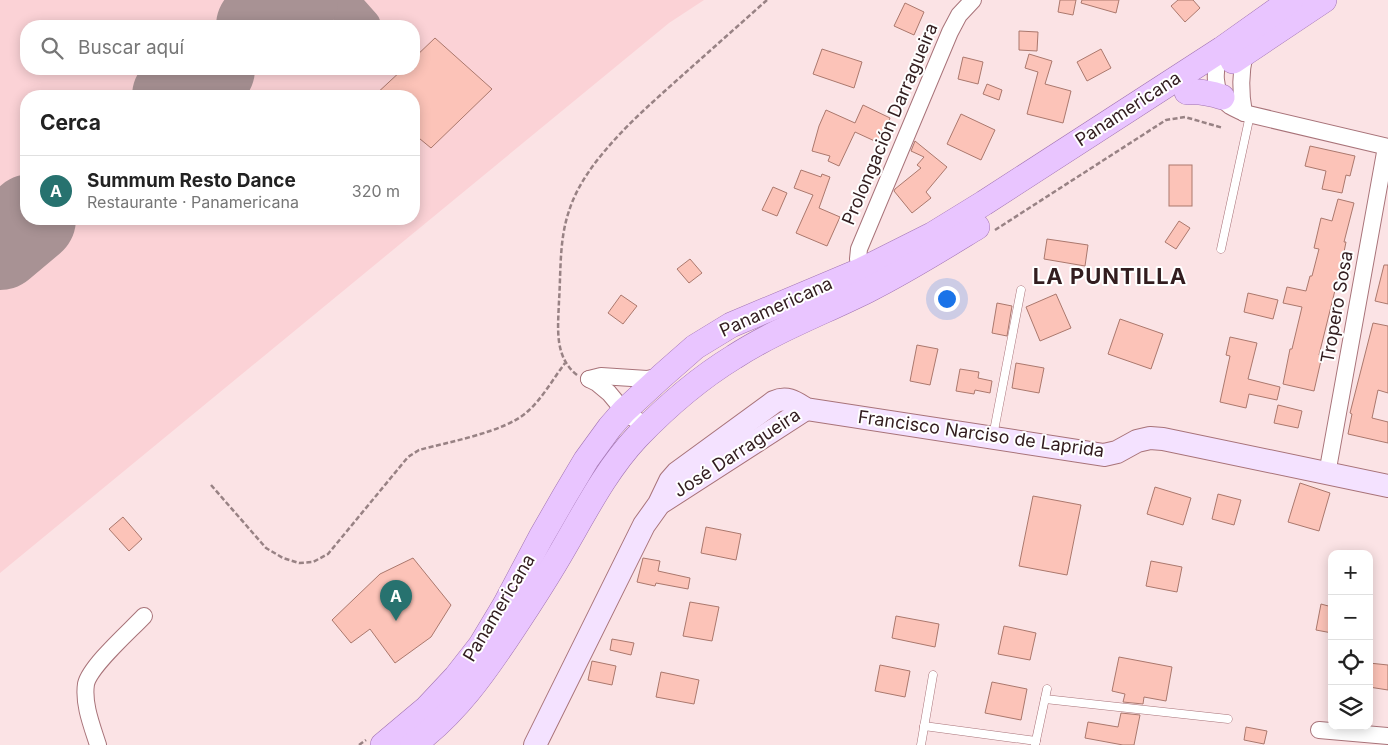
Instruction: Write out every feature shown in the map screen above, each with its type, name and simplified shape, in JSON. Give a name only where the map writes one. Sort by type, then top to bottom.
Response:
[{"type":"main road","name":"Panamericana","points":[[413,745],[427,735],[449,714],[490,665],[566,546],[588,505],[613,468],[636,438],[680,395],[734,356],[759,342],[904,272],[995,216],[1187,92],[1215,73],[1234,51],[1291,0]]},
{"type":"main road","name":"Panamericana","points":[[384,745],[427,708],[456,677],[480,645],[506,605],[541,537],[582,468],[610,427],[624,411],[695,347],[731,325],[862,270],[932,235],[1234,51],[1324,0]]},
{"type":"main road","points":[[1187,92],[1199,91],[1222,97]]},
{"type":"street","name":"Prolongación Darragueira","points":[[862,270],[858,259],[859,249],[950,32],[960,15],[973,0]]},
{"type":"street","points":[[1234,51],[1242,68],[1242,98],[1247,114]]},
{"type":"street","points":[[1215,73],[1217,87],[1222,97],[1229,105],[1247,114],[1387,147]]},
{"type":"street","name":"Tropero Sosa","points":[[1327,474],[1387,147]]},
{"type":"street","points":[[589,379],[601,376],[647,379],[662,376]]},
{"type":"street","points":[[589,379],[609,393],[624,411],[649,426]]},
{"type":"street","name":"José Darragueira","points":[[535,745],[644,525],[659,504],[670,481],[677,473],[774,402],[788,399],[806,409]]},
{"type":"street","name":"Francisco Narciso de Laprida","points":[[806,409],[1104,455],[1117,452],[1137,441],[1150,438],[1163,439],[1388,486]]},
{"type":"street","points":[[98,745],[88,711],[86,684],[97,664],[144,616]]},
{"type":"street","points":[[1319,730],[1388,736]]},
{"type":"lane","points":[[1221,250],[1247,114]]},
{"type":"lane","points":[[993,438],[1020,290]]},
{"type":"lane","points":[[921,745],[934,675]]},
{"type":"lane","points":[[924,726],[1036,743],[1046,689]]},
{"type":"lane","points":[[1045,699],[1228,720]]},
{"type":"path","points":[[589,379],[577,375],[565,363],[560,350],[558,328],[564,228],[569,209],[582,181],[612,143],[645,109],[767,0]]},
{"type":"path","points":[[211,485],[266,548],[283,558],[299,563],[313,562],[328,554],[408,457],[419,450],[496,430],[517,419],[538,401],[565,363]]},
{"type":"shaded area","points":[[0,0],[704,0],[669,23],[0,573]]},
{"type":"building","points":[[1060,0],[1076,0],[1073,15],[1058,12]]},
{"type":"building","points":[[1082,0],[1119,0],[1116,13],[1081,3]]},
{"type":"building","points":[[1178,0],[1193,0],[1200,8],[1185,22],[1171,6]]},
{"type":"building","points":[[905,3],[924,12],[914,35],[894,26]]},
{"type":"building","points":[[1019,31],[1038,32],[1037,51],[1019,50]]},
{"type":"building","points":[[435,38],[492,89],[431,148],[420,139],[420,90],[380,90],[397,75],[420,75],[420,52]]},
{"type":"building","points":[[822,49],[862,62],[854,88],[813,74]]},
{"type":"building","points":[[1101,49],[1111,68],[1087,81],[1077,62]]},
{"type":"building","points":[[1029,54],[1052,61],[1045,84],[1071,91],[1063,123],[1027,114],[1038,72],[1025,68]]},
{"type":"building","points":[[963,57],[983,62],[978,84],[958,79]]},
{"type":"building","points":[[987,84],[1002,90],[999,100],[983,94]]},
{"type":"building","points":[[863,105],[890,118],[879,143],[855,132],[839,166],[828,161],[830,156],[812,151],[826,110],[855,123]]},
{"type":"building","points":[[961,114],[995,130],[981,160],[947,144]]},
{"type":"building","points":[[915,141],[947,167],[926,192],[931,198],[912,213],[894,191],[921,168],[917,165],[924,157],[911,151]]},
{"type":"building","points":[[1310,146],[1355,156],[1350,176],[1346,175],[1342,193],[1322,189],[1326,171],[1305,166]]},
{"type":"building","points":[[1169,165],[1192,165],[1192,206],[1169,206]]},
{"type":"building","points":[[801,170],[821,177],[822,174],[830,177],[819,208],[840,217],[827,246],[796,233],[813,195],[794,188]]},
{"type":"building","points":[[773,187],[787,193],[777,216],[762,210]]},
{"type":"building","points":[[1338,199],[1354,203],[1344,242],[1346,242],[1342,262],[1319,355],[1322,356],[1314,391],[1283,384],[1290,349],[1292,349],[1302,307],[1283,303],[1287,287],[1306,291],[1319,249],[1314,248],[1321,218],[1332,221]]},
{"type":"building","points":[[1179,221],[1190,228],[1176,249],[1165,242]]},
{"type":"building","points":[[1047,239],[1088,245],[1085,266],[1044,259]]},
{"type":"building","points":[[690,259],[702,273],[689,283],[677,269]]},
{"type":"building","points":[[1384,265],[1388,265],[1388,304],[1375,301]]},
{"type":"building","points":[[1248,293],[1278,300],[1273,319],[1244,312]]},
{"type":"building","points":[[1056,294],[1071,328],[1040,341],[1026,307]]},
{"type":"building","points":[[621,295],[637,306],[623,324],[608,313]]},
{"type":"building","points":[[997,303],[1012,306],[1007,336],[992,333]]},
{"type":"building","points":[[1120,319],[1163,334],[1151,369],[1108,354]]},
{"type":"building","points":[[1373,323],[1388,326],[1388,393],[1378,390],[1372,418],[1388,422],[1388,443],[1348,434],[1352,414],[1350,413]]},
{"type":"building","points":[[1230,337],[1257,343],[1248,379],[1280,387],[1277,400],[1249,394],[1246,408],[1220,402],[1230,356],[1226,355]]},
{"type":"building","points":[[917,345],[938,349],[930,385],[910,381]]},
{"type":"building","points":[[1016,363],[1044,368],[1039,393],[1012,388]]},
{"type":"building","points":[[960,369],[979,372],[978,378],[992,381],[990,393],[975,390],[974,394],[956,391]]},
{"type":"building","points":[[1278,405],[1302,411],[1298,428],[1274,423]]},
{"type":"building","points":[[1300,483],[1330,493],[1319,531],[1288,522]]},
{"type":"building","points":[[1155,487],[1191,498],[1183,525],[1147,514]]},
{"type":"building","points":[[1218,494],[1241,500],[1234,525],[1212,519]]},
{"type":"building","points":[[1033,496],[1081,505],[1067,575],[1019,566]]},
{"type":"building","points":[[123,517],[142,539],[129,551],[109,529]]},
{"type":"building","points":[[706,527],[741,534],[736,560],[701,553]]},
{"type":"building","points":[[413,558],[451,605],[431,637],[395,663],[370,629],[351,643],[332,620],[380,574]]},
{"type":"building","points":[[643,558],[660,561],[658,571],[690,578],[688,589],[656,583],[655,586],[637,582]]},
{"type":"building","points":[[1151,561],[1182,567],[1177,592],[1146,586]]},
{"type":"building","points":[[690,602],[719,607],[712,641],[683,636]]},
{"type":"building","points":[[1321,604],[1328,606],[1328,632],[1316,630]]},
{"type":"building","points":[[896,616],[939,624],[935,647],[892,638]]},
{"type":"building","points":[[1004,626],[1036,633],[1030,660],[998,654]]},
{"type":"building","points":[[612,639],[634,643],[631,655],[610,650]]},
{"type":"building","points":[[1119,657],[1172,667],[1166,701],[1144,697],[1143,704],[1123,702],[1125,694],[1112,691]]},
{"type":"building","points":[[592,661],[616,666],[612,685],[588,680]]},
{"type":"building","points":[[1373,663],[1388,665],[1388,690],[1373,688]]},
{"type":"building","points":[[880,665],[910,671],[905,697],[875,691]]},
{"type":"building","points":[[661,672],[699,680],[694,704],[656,697]]},
{"type":"building","points":[[992,682],[1027,689],[1021,720],[985,713]]},
{"type":"building","points":[[1121,713],[1140,715],[1134,745],[1123,745],[1085,738],[1088,722],[1118,727]]},
{"type":"building","points":[[1246,727],[1267,731],[1264,744],[1244,740]]},
{"type":"taxiway","points":[[340,0],[358,20]]},
{"type":"runway","points":[[268,20],[293,0]]},
{"type":"runway","points":[[184,90],[203,75]]},
{"type":"runway","points":[[0,245],[24,225]]},
{"type":"place","name":"Summum Resto Dance","points":[[396,621]]},
{"type":"district","name":"LA PUNTILLA","points":[[1110,276]]}]
